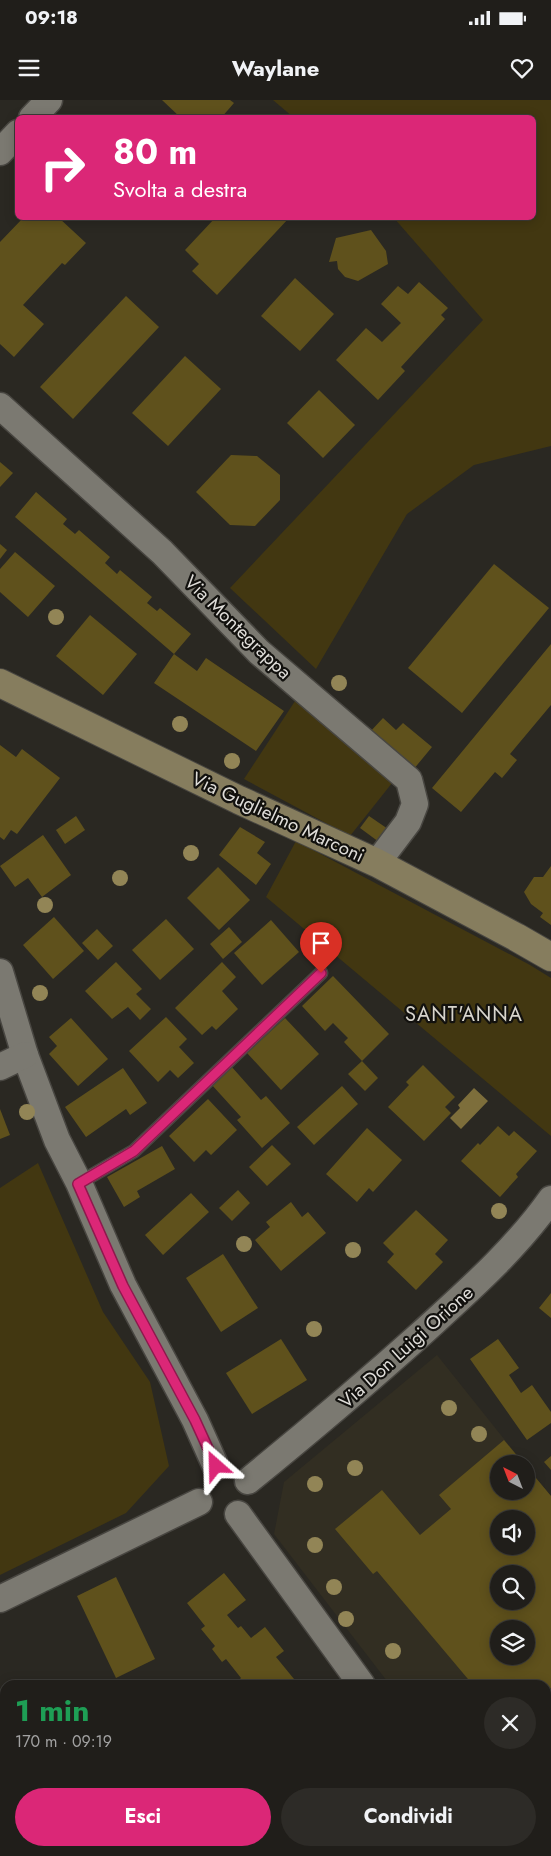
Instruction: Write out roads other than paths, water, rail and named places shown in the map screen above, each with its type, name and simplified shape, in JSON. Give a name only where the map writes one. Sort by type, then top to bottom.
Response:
[{"type":"street","points":[[35,115],[49,100]]},
{"type":"street","points":[[0,152],[15,136]]},
{"type":"street","name":"Via Montegrappa","points":[[0,406],[162,552],[258,652],[409,780],[415,804],[408,822],[377,863]]},
{"type":"street","name":"Via Guglielmo Marconi","points":[[0,684],[239,800],[377,863],[516,937],[551,958]]},
{"type":"street","points":[[0,972],[26,1055],[57,1140],[123,1286],[195,1420],[216,1466]]},
{"type":"street","points":[[0,1067],[26,1055]]},
{"type":"street","name":"Via Don Luigi Orione","points":[[248,1481],[341,1405],[484,1278],[538,1217],[551,1199]]},
{"type":"street","points":[[216,1466],[238,1469],[248,1481],[250,1496],[248,1503],[238,1514],[229,1518],[211,1515],[204,1510],[199,1502],[199,1484],[202,1476],[216,1466]]},
{"type":"street","points":[[0,1599],[199,1502]]},
{"type":"street","points":[[238,1514],[358,1680]]},
{"type":"lane","points":[[78,1184],[134,1151],[321,973]]},
{"type":"district","name":"SANT'ANNA","points":[[464,1014]]}]
